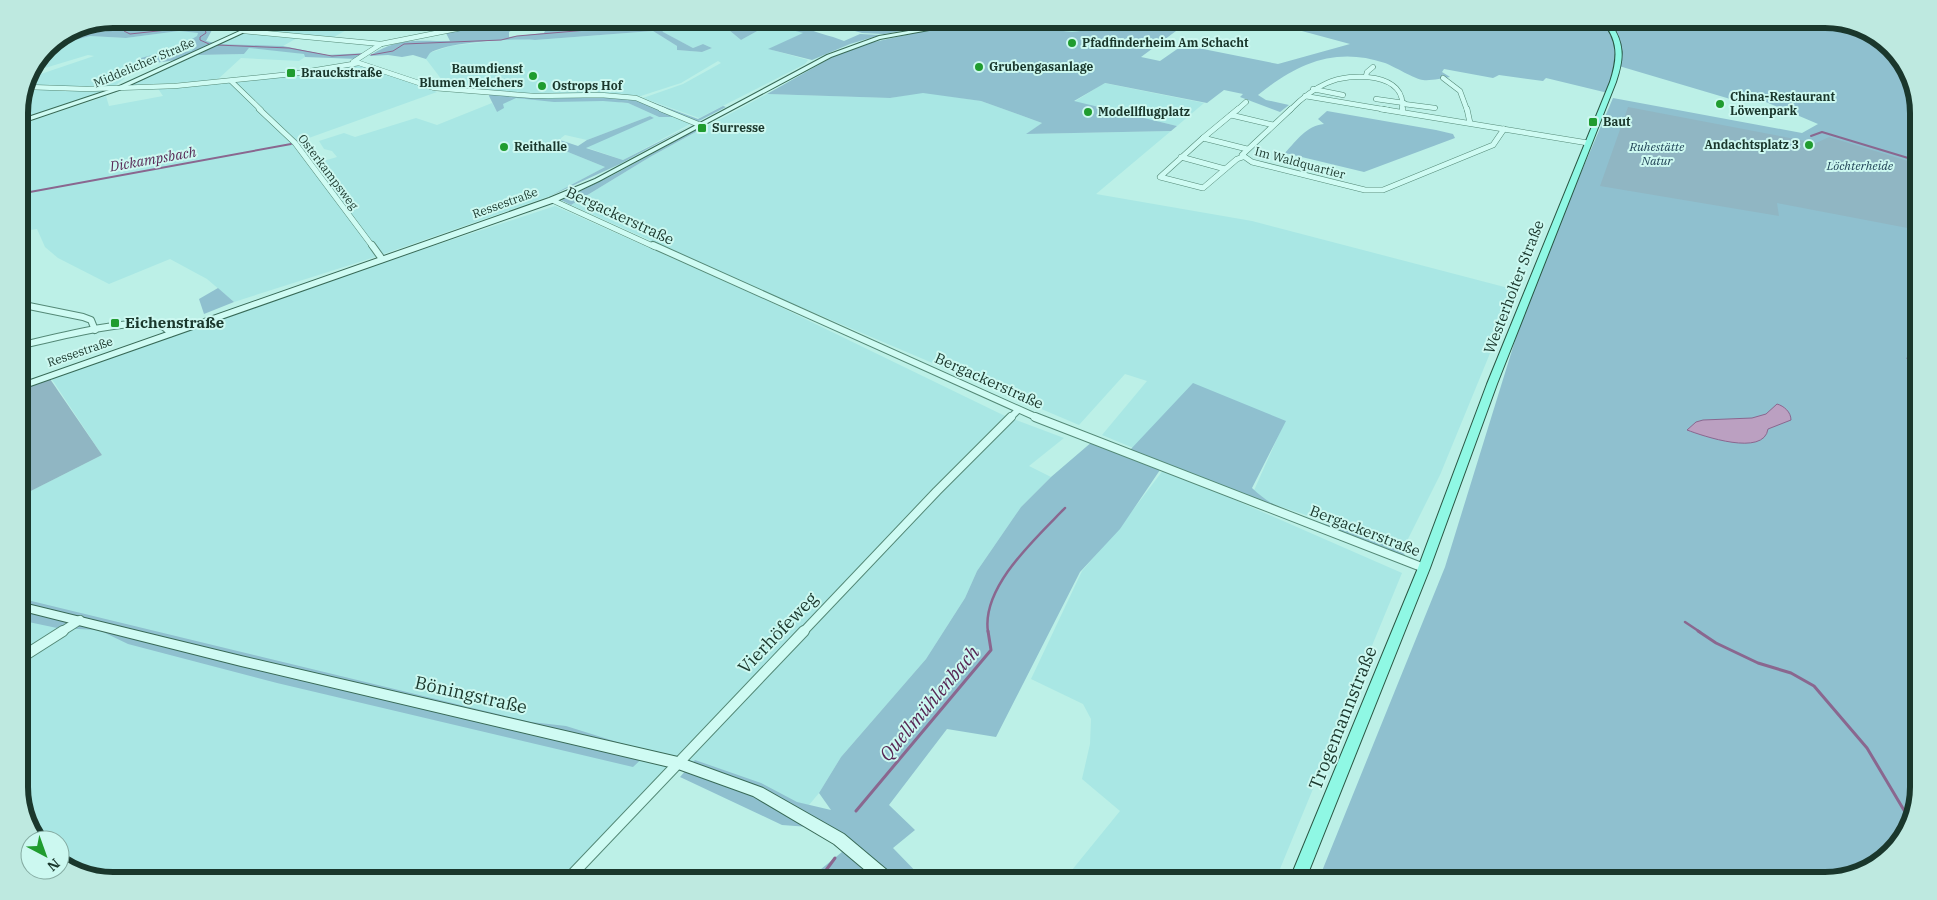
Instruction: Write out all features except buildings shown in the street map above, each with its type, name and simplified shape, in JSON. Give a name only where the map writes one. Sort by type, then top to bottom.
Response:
[{"type":"main road","name":"Middelicher Straße","points":[[28,119],[117,89],[249,28]]},
{"type":"main road","name":"Ressestraße","points":[[28,384],[552,200],[597,180],[829,56],[887,36],[934,28]]},
{"type":"main road","name":"Westerholter Straße","points":[[1424,568],[1492,384],[1619,63],[1619,51],[1610,28]]},
{"type":"main road","name":"Trogemannstraße","points":[[1301,872],[1424,568]]},
{"type":"main road","name":"Böningstraße","points":[[28,608],[241,661],[678,763],[758,792],[839,839],[878,872]]},
{"type":"street","points":[[238,28],[381,44],[463,28]]},
{"type":"street","name":"Middelicher Straße","points":[[236,30],[244,30]]},
{"type":"street","points":[[354,62],[381,44]]},
{"type":"street","points":[[32,87],[117,89],[232,81],[314,70],[354,62],[364,63],[434,88],[534,96],[601,95],[636,98],[700,125]]},
{"type":"street","points":[[1365,85],[1367,72],[1373,68]]},
{"type":"street","points":[[1367,76],[1392,85],[1401,95],[1404,104],[1402,112]]},
{"type":"street","name":"Im Waldquartier","points":[[1367,76],[1337,78],[1313,89],[1247,149],[1242,155],[1243,157],[1252,162],[1376,192],[1406,182],[1494,145],[1504,129]]},
{"type":"street","points":[[1444,78],[1462,93],[1470,123]]},
{"type":"street","name":"Osterkampsweg","points":[[232,81],[295,143],[382,259]]},
{"type":"street","points":[[1313,89],[1343,94]]},
{"type":"street","points":[[1304,96],[1588,142]]},
{"type":"street","points":[[1376,99],[1435,108]]},
{"type":"street","points":[[1243,157],[1237,159],[1203,188],[1160,177],[1192,147],[1246,102]]},
{"type":"street","points":[[1230,115],[1273,125]]},
{"type":"street","points":[[1203,138],[1247,149]]},
{"type":"street","points":[[1181,158],[1226,169]]},
{"type":"street","name":"Bergackerstraße","points":[[552,200],[1018,410],[1424,568]]},
{"type":"street","points":[[28,306],[91,320],[95,330]]},
{"type":"street","points":[[28,344],[140,323],[164,326],[171,333]]},
{"type":"street","name":"Vierhöfeweg","points":[[575,872],[937,491],[1018,410]]},
{"type":"street","points":[[28,653],[80,620]]},
{"type":"shaded area","points":[[114,28],[109,31],[84,33],[96,29]]},
{"type":"shaded area","points":[[255,28],[350,28],[334,37],[304,34],[283,46],[220,44]]},
{"type":"shaded area","points":[[544,28],[581,28],[545,31]]},
{"type":"shaded area","points":[[660,28],[726,28],[741,40],[763,28],[785,28],[804,33],[769,49],[808,60],[805,64],[699,118],[643,98],[683,84],[721,63],[718,61],[681,83],[619,103],[628,103],[659,117],[673,117],[690,124],[623,160],[585,147],[654,118],[650,116],[587,140],[565,135],[561,138],[558,148],[605,167],[550,196],[375,257],[234,302],[207,279],[170,259],[109,284],[58,258],[45,247],[37,229],[28,230],[28,122],[106,96],[109,106],[163,96],[157,87],[362,64],[437,92],[292,144],[330,193],[310,165],[337,157],[332,151],[324,149],[319,141],[344,133],[355,137],[416,118],[437,125],[492,103],[497,112],[497,91],[426,85],[442,80],[426,59],[429,53],[451,46],[517,38],[535,40],[653,31],[677,46],[677,50],[702,52],[712,48],[703,44],[693,48],[662,32]]},
{"type":"shaded area","points":[[1037,28],[1100,28],[1072,32]]},
{"type":"shaded area","points":[[1162,28],[1179,28],[1175,31]]},
{"type":"shaded area","points":[[179,31],[198,33],[197,46],[191,51],[173,52],[142,58],[141,65],[111,89],[28,117],[29,96],[36,76],[94,56],[88,55],[40,70],[52,52],[64,43],[90,36],[126,38]]},
{"type":"shaded area","points":[[249,48],[304,54],[305,57],[299,61],[241,58],[216,81],[131,85],[197,55],[244,54]]},
{"type":"shaded area","points":[[1104,83],[1204,103],[1177,126],[1074,102]]},
{"type":"shaded area","points":[[923,92],[981,101],[1042,123],[1027,134],[1171,131],[1096,194],[1252,221],[1516,290],[1440,475],[1404,547],[1251,497],[1285,421],[1136,449],[1102,435],[1147,381],[1125,374],[1079,425],[777,297],[571,205],[650,157],[767,94],[890,98]]},
{"type":"shaded area","points":[[555,206],[762,298],[1003,415],[1064,438],[1029,466],[1051,477],[1021,507],[977,571],[965,598],[926,659],[841,757],[819,793],[799,817],[678,763],[568,872],[112,872],[96,871],[70,861],[70,830],[39,830],[29,804],[28,492],[102,455],[51,378],[387,261]]},
{"type":"shaded area","points":[[1777,404],[1787,410],[1791,420],[1768,429],[1764,437],[1756,442],[1745,443],[1719,440],[1687,430],[1696,422],[1703,420],[1752,418],[1766,414]]},
{"type":"shaded area","points":[[1164,469],[1402,573],[1279,872],[1070,872],[1120,811],[1082,779],[1090,744],[1091,719],[1083,704],[1031,679],[1082,571],[1120,527]]},
{"type":"green space","points":[[114,28],[208,28],[212,30],[206,41],[215,43],[176,60],[141,65],[141,58],[163,52],[165,54],[191,51],[197,46],[192,39],[198,33],[179,31],[126,38],[90,36],[64,43],[84,33],[109,31]]},
{"type":"green space","points":[[435,28],[456,28],[439,31]]},
{"type":"green space","points":[[461,28],[511,28],[509,37],[581,28],[661,28],[663,32],[693,48],[703,44],[712,48],[702,52],[677,50],[677,46],[653,31],[535,40],[497,40],[438,49],[430,53],[426,59],[413,55],[402,57],[388,55],[369,56],[390,46],[408,41],[450,41],[445,31]]},
{"type":"green space","points":[[726,28],[763,28],[741,40]]},
{"type":"green space","points":[[785,28],[807,28],[844,41],[860,34],[880,35],[850,44],[812,60],[768,49],[803,33]]},
{"type":"green space","points":[[844,28],[918,28],[884,34],[862,33]]},
{"type":"green space","name":"Löchterheide","points":[[945,28],[1037,28],[1072,32],[1100,28],[1162,28],[1176,31],[1141,57],[1160,61],[1183,45],[1278,64],[1350,44],[1291,28],[1825,28],[1841,29],[1857,34],[1885,52],[1898,70],[1905,85],[1909,106],[1910,788],[1903,820],[1889,844],[1881,852],[1862,864],[1836,872],[1322,872],[1445,567],[1530,292],[1613,98],[1802,133],[1818,124],[1766,102],[1737,101],[1619,66],[1608,93],[1546,78],[1543,81],[1499,75],[1493,78],[1444,69],[1442,72],[1450,77],[1423,80],[1385,63],[1349,56],[1333,57],[1302,67],[1272,84],[1258,95],[1266,100],[1289,105],[1280,112],[1240,97],[1243,94],[1224,90],[1207,103],[1105,83],[1074,101],[1177,126],[1171,131],[1026,134],[1042,123],[981,101],[923,93],[890,98],[767,94],[836,55],[865,44]]},
{"type":"green space","points":[[220,44],[283,46],[327,55],[368,53],[358,59],[305,57],[304,54],[249,48],[244,54],[197,55]]},
{"type":"green space","points":[[490,91],[548,99],[597,97],[633,99],[646,104],[652,102],[698,119],[723,106],[726,107],[697,122],[682,117],[659,117],[628,103],[603,101],[554,102],[516,98],[503,104],[504,108],[497,112],[489,96]]},
{"type":"green space","name":"Ruhestätte Natur","points":[[1628,107],[1816,143],[1829,137],[1909,161],[1909,228],[1777,203],[1779,216],[1600,186]]},
{"type":"green space","points":[[1327,111],[1436,130],[1453,134],[1455,138],[1364,172],[1285,153],[1307,131],[1324,124],[1318,119]]},
{"type":"green space","points":[[650,116],[654,118],[586,148],[623,160],[692,125],[620,164],[550,196],[605,167],[558,148],[564,143],[559,142],[560,140],[578,146],[587,140]]},
{"type":"green space","points":[[701,127],[705,127],[650,157],[571,205],[561,200],[615,174]]},
{"type":"green space","points":[[218,288],[234,302],[204,314],[199,299]]},
{"type":"green space","points":[[50,379],[102,455],[28,492],[28,387]]},
{"type":"green space","points":[[1193,383],[1286,421],[1252,488],[1272,503],[1293,514],[1402,548],[1407,561],[1130,450]]},
{"type":"green space","points":[[1093,441],[1162,467],[1120,529],[1080,572],[996,737],[947,729],[889,805],[915,830],[893,848],[916,872],[817,872],[853,843],[836,829],[782,825],[680,777],[695,760],[761,783],[797,802],[831,810],[819,793],[841,757],[926,659],[965,598],[977,571],[1021,507],[1051,477]]},
{"type":"green space","points":[[28,600],[531,722],[566,726],[649,752],[633,767],[277,683],[128,644],[99,630],[57,628],[28,622]]},
{"type":"waterway","points":[[123,28],[124,31],[130,34],[185,28]]},
{"type":"waterway","points":[[185,28],[205,29],[206,33],[200,37],[200,40],[209,44]]},
{"type":"waterway","points":[[371,55],[393,51],[404,44],[501,40],[517,36],[611,28]]},
{"type":"waterway","points":[[216,45],[289,48],[332,56],[363,54]]},
{"type":"waterway","points":[[1811,136],[1822,132],[1909,158]]},
{"type":"waterway","name":"Dickampsbach","points":[[28,192],[291,144]]},
{"type":"waterway","name":"Quellmühlenbach","points":[[988,631],[988,615],[993,598],[1002,581],[1013,564],[1065,508]]},
{"type":"waterway","points":[[1685,622],[1700,632]]},
{"type":"waterway","name":"Quellmühlenbach","points":[[856,811],[991,650],[988,631]]},
{"type":"waterway","points":[[1698,631],[1716,643],[1758,663],[1791,673],[1814,686],[1867,748],[1905,812]]},
{"type":"waterway","name":"Quellmühlenbach","points":[[825,872],[835,858]]},
{"type":"place","name":"Pfadfinderheim Am Schacht","points":[[1072,43]]},
{"type":"place","name":"Grubengasanlage","points":[[979,67]]},
{"type":"place","name":"Brauckstraße","points":[[291,73]]},
{"type":"place","name":"Baumdienst Blumen Melchers","points":[[533,76]]},
{"type":"place","name":"Ostrops Hof","points":[[542,86]]},
{"type":"place","name":"China-Restaurant Löwenpark","points":[[1720,104]]},
{"type":"place","name":"Modellflugplatz","points":[[1088,112]]},
{"type":"place","name":"Baut","points":[[1593,122]]},
{"type":"place","name":"Surresse","points":[[702,128]]},
{"type":"place","name":"Andachtsplatz 3","points":[[1809,145]]},
{"type":"place","name":"Reithalle","points":[[504,147]]},
{"type":"place","name":"Eichenstraße","points":[[115,323]]}]
